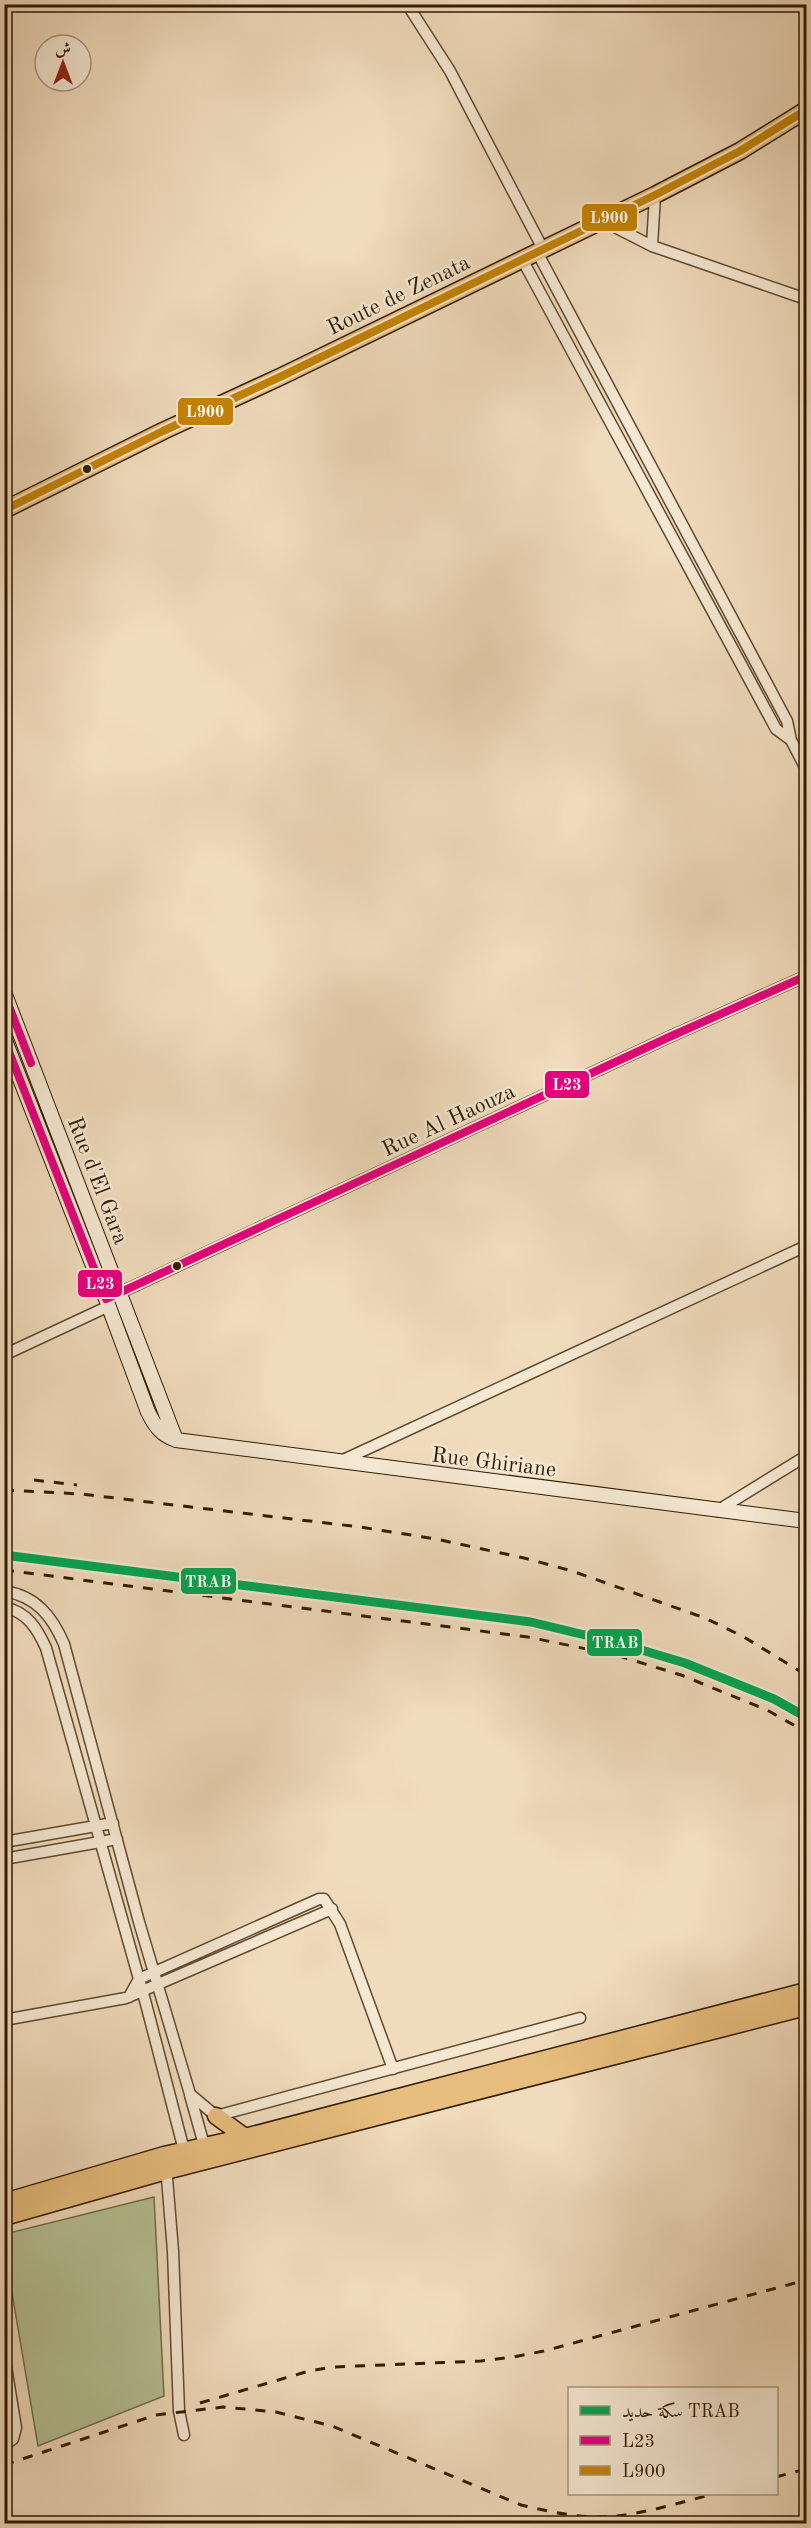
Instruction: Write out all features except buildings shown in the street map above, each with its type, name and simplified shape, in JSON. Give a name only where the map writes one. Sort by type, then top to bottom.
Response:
[{"type":"main road","name":"Route de Zenata","points":[[4,510],[162,431],[282,376],[603,221],[740,151],[807,110]]},
{"type":"main road","points":[[207,2154],[245,2136],[807,1991]]},
{"type":"main road","points":[[4,2202],[807,2007]]},
{"type":"main road","points":[[216,2116],[245,2136]]},
{"type":"main road","points":[[4,2217],[165,2163]]},
{"type":"street","points":[[406,4],[450,71],[514,192],[525,204],[538,252],[776,729],[791,740]]},
{"type":"street","points":[[652,246],[655,195]]},
{"type":"street","points":[[603,221],[652,246],[807,299]]},
{"type":"street","points":[[538,252],[787,722],[791,740],[807,769]]},
{"type":"street","name":"Rue Al Haouza","points":[[4,1354],[112,1299],[667,1038],[807,976]]},
{"type":"street","name":"Rue d'El Gara","points":[[4,993],[112,1299]]},
{"type":"street","name":"Rue d'El Gara","points":[[4,1038],[112,1299],[176,1440]]},
{"type":"street","points":[[340,1461],[807,1246]]},
{"type":"street","name":"Rue Ghiriane","points":[[176,1440],[807,1521]]},
{"type":"street","points":[[716,1511],[807,1456]]},
{"type":"street","points":[[4,1591],[34,1601],[41,1606],[54,1624],[69,1658],[129,1883],[207,2154]]},
{"type":"street","points":[[4,1607],[26,1616],[39,1633],[46,1648],[143,1992],[186,2158]]},
{"type":"street","points":[[39,1633],[54,1624]]},
{"type":"street","points":[[4,1842],[113,1823]]},
{"type":"street","points":[[4,1859],[117,1839]]},
{"type":"street","points":[[113,1886],[129,1883]]},
{"type":"street","points":[[129,1997],[139,1979],[319,1899],[327,1900],[393,2069]]},
{"type":"street","points":[[4,2020],[129,1997],[332,1909]]},
{"type":"street","points":[[190,2094],[216,2116],[580,2018]]},
{"type":"street","points":[[165,2163],[178,2327],[180,2411],[184,2435]]},
{"type":"street","points":[[4,2354],[16,2428],[13,2439],[4,2445]]},
{"type":"green space","points":[[154,2197],[164,2396],[38,2446],[5,2252],[5,2234]]},
{"type":"railway","points":[[34,1480],[77,1485]]},
{"type":"railway","points":[[4,1490],[81,1494],[360,1527],[436,1539],[524,1558],[572,1571],[705,1618],[744,1637],[806,1675]]},
{"type":"railway","points":[[4,1570],[528,1637],[616,1655],[681,1675],[767,1710],[806,1732]]},
{"type":"railway","points":[[200,2403],[309,2371],[333,2367],[481,2361],[544,2351],[806,2280]]},
{"type":"railway","points":[[4,2465],[156,2415],[223,2407],[276,2412],[332,2426],[521,2505],[560,2513],[590,2517],[615,2516],[710,2495]]},
{"type":"railway","points":[[778,2476],[806,2469]]},
{"type":"rail line","name":"TRAB","points":[[4,1555],[531,1622],[618,1643],[685,1663],[774,1699],[806,1717]]},
{"type":"transit line","name":"L900","points":[[4,510],[163,431],[282,376],[655,195],[740,151],[806,110]]},
{"type":"transit line","name":"L23","points":[[4,1039],[106,1299],[667,1038],[806,976]]},
{"type":"transit line","name":"L23","points":[[4,993],[31,1063]]}]
